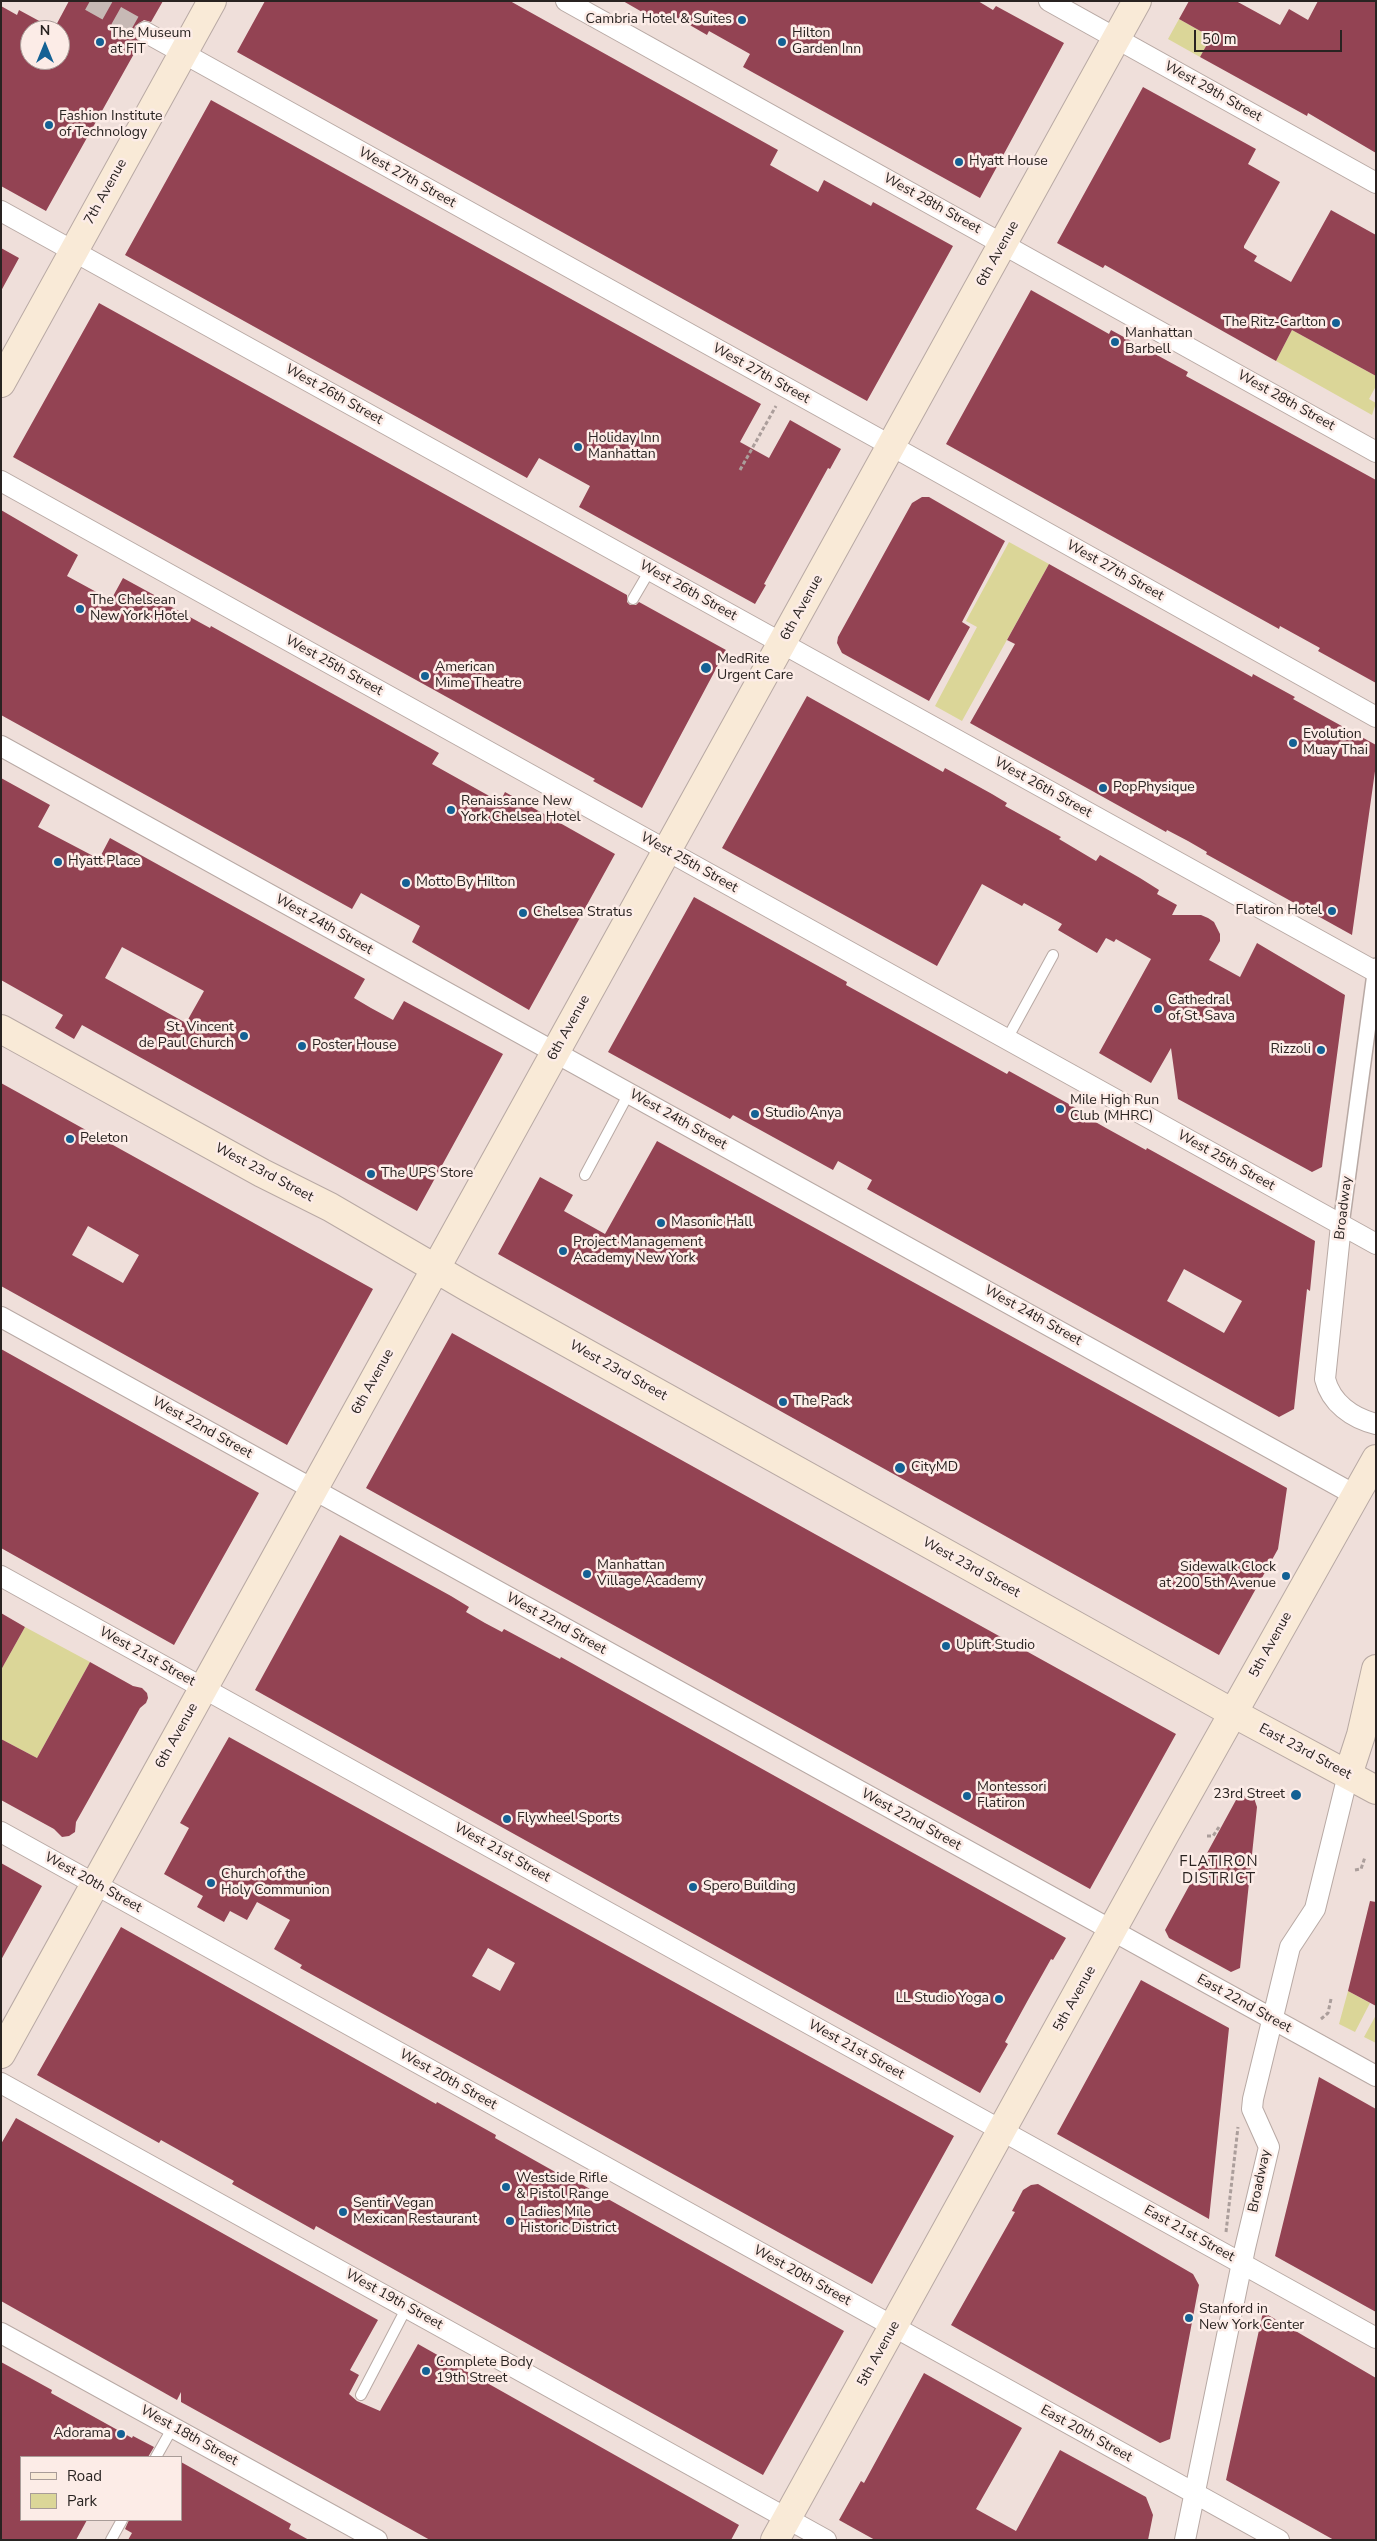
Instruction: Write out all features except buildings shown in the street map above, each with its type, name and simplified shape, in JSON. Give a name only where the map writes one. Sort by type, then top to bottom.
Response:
[{"type":"main road","name":"7th Avenue","points":[[1,383],[212,1]]},
{"type":"main road","name":"6th Avenue","points":[[1,2054],[1137,1]]},
{"type":"main road","name":"West 23rd Street","points":[[1,1029],[262,1173],[330,1207],[1233,1713]]},
{"type":"main road","name":"5th Avenue","points":[[781,2528],[1376,1459]]},
{"type":"main road","points":[[1348,1775],[1361,1735],[1376,1669]]},
{"type":"main road","name":"East 23rd Street","points":[[1233,1713],[1376,1790]]},
{"type":"street","name":"West 28th Street","points":[[566,1],[1376,452]]},
{"type":"street","name":"West 29th Street","points":[[1049,1],[1376,183]]},
{"type":"street","name":"West 27th Street","points":[[145,32],[892,446],[1376,718]]},
{"type":"street","name":"West 26th Street","points":[[1,211],[1375,970]]},
{"type":"street","name":"West 25th Street","points":[[1,481],[1376,1244]]},
{"type":"street","name":"West 24th Street","points":[[1,746],[1355,1495]]},
{"type":"street","name":"Broadway","points":[[1375,970],[1341,1225],[1325,1379],[1329,1392],[1345,1410],[1376,1424]]},
{"type":"street","name":"West 22nd Street","points":[[1,1317],[1112,1931]]},
{"type":"street","name":"West 21st Street","points":[[1,1576],[1002,2131]]},
{"type":"street","name":"Broadway","points":[[1185,2540],[1242,2263],[1269,2147],[1252,2109],[1253,2098],[1290,1947],[1315,1909],[1348,1775]]},
{"type":"street","name":"West 20th Street","points":[[1,1832],[894,2328]]},
{"type":"street","name":"East 22nd Street","points":[[1112,1931],[1376,2076]]},
{"type":"street","name":"West 19th Street","points":[[1,2084],[407,2307],[781,2528],[826,2540]]},
{"type":"street","name":"East 21st Street","points":[[1002,2131],[1376,2338]]},
{"type":"street","name":"East 20th Street","points":[[894,2328],[1278,2540]]},
{"type":"street","name":"West 18th Street","points":[[1,2332],[377,2540]]},
{"type":"lane","points":[[634,599],[650,570]]},
{"type":"lane","points":[[1007,1039],[1053,955]]},
{"type":"lane","points":[[585,1175],[629,1093]]},
{"type":"lane","points":[[361,2395],[407,2307]]},
{"type":"lane","points":[[157,2456],[173,2427]]},
{"type":"lane","points":[[111,2540],[121,2521]]},
{"type":"path","points":[[740,470],[776,406]]},
{"type":"path","points":[[1207,1836],[1213,1836],[1219,1827]]},
{"type":"path","points":[[1355,1870],[1361,1869],[1365,1856]]},
{"type":"path","points":[[1321,2019],[1328,2013],[1331,1999]]},
{"type":"path","points":[[1226,2237],[1240,2115],[1253,2098]]},
{"type":"green space","points":[[1179,19],[1211,37],[1200,57],[1168,39]]},
{"type":"green space","points":[[1292,330],[1376,376],[1376,386],[1369,399],[1376,403],[1372,415],[1276,361]]},
{"type":"green space","points":[[1009,542],[1049,564],[962,721],[935,706],[977,627],[966,621]]},
{"type":"green space","points":[[25,1627],[90,1662],[37,1758],[1,1739],[1,1670]]},
{"type":"green space","points":[[1348,1991],[1370,2003],[1355,2032],[1339,2024]]},
{"type":"green space","points":[[1376,2015],[1376,2043],[1364,2037]]},
{"type":"tunnel","points":[[90,1],[145,32]]},
{"type":"place","name":"Cambria Hotel & Suites","points":[[742,20]]},
{"type":"place","name":"The Museum at FIT","points":[[100,42]]},
{"type":"place","name":"Hilton Garden Inn","points":[[782,42]]},
{"type":"place","name":"Fashion Institute of Technology","points":[[49,125]]},
{"type":"place","name":"Hyatt House","points":[[959,162]]},
{"type":"place","name":"The Ritz-Carlton","points":[[1336,323]]},
{"type":"place","name":"Manhattan Barbell","points":[[1115,342]]},
{"type":"place","name":"Holiday Inn Manhattan","points":[[578,447]]},
{"type":"place","name":"The Chelsean New York Hotel","points":[[80,609]]},
{"type":"place","name":"MedRite Urgent Care","points":[[706,668]]},
{"type":"place","name":"American Mime Theatre","points":[[425,676]]},
{"type":"place","name":"Evolution Muay Thai","points":[[1293,743]]},
{"type":"place","name":"PopPhysique","points":[[1103,788]]},
{"type":"place","name":"Renaissance New York Chelsea Hotel","points":[[451,810]]},
{"type":"place","name":"Hyatt Place","points":[[58,862]]},
{"type":"place","name":"Motto By Hilton","points":[[406,883]]},
{"type":"place","name":"Flatiron Hotel","points":[[1332,911]]},
{"type":"place","name":"Chelsea Stratus","points":[[523,913]]},
{"type":"place","name":"Cathedral of St. Sava","points":[[1158,1009]]},
{"type":"place","name":"St. Vincent de Paul Church","points":[[244,1036]]},
{"type":"place","name":"Poster House","points":[[302,1046]]},
{"type":"place","name":"Rizzoli","points":[[1321,1050]]},
{"type":"place","name":"Mile High Run Club (MHRC)","points":[[1060,1109]]},
{"type":"place","name":"Studio Anya","points":[[755,1114]]},
{"type":"place","name":"Peleton","points":[[70,1139]]},
{"type":"place","name":"The UPS Store","points":[[371,1174]]},
{"type":"place","name":"Masonic Hall","points":[[661,1223]]},
{"type":"place","name":"Project Management Academy New York","points":[[563,1251]]},
{"type":"place","name":"The Pack","points":[[783,1402]]},
{"type":"place","name":"CityMD","points":[[900,1468]]},
{"type":"place","name":"Manhattan Village Academy","points":[[587,1574]]},
{"type":"place","name":"Sidewalk Clock at 200 5th Avenue","points":[[1286,1576]]},
{"type":"place","name":"Uplift Studio","points":[[946,1646]]},
{"type":"place","name":"23rd Street","points":[[1296,1795]]},
{"type":"place","name":"Montessori Flatiron","points":[[967,1796]]},
{"type":"place","name":"Flywheel Sports","points":[[507,1819]]},
{"type":"place","name":"Church of the Holy Communion","points":[[211,1883]]},
{"type":"place","name":"Spero Building","points":[[693,1887]]},
{"type":"place","name":"LL Studio Yoga","points":[[999,1999]]},
{"type":"place","name":"Westside Rifle & Pistol Range","points":[[506,2187]]},
{"type":"place","name":"Sentir Vegan Mexican Restaurant","points":[[343,2212]]},
{"type":"place","name":"Ladies Mile Historic District","points":[[510,2221]]},
{"type":"place","name":"Stanford in New York Center","points":[[1189,2318]]},
{"type":"place","name":"Complete Body 19th Street","points":[[426,2371]]},
{"type":"place","name":"Adorama","points":[[121,2434]]},
{"type":"district","name":"FLATIRON DISTRICT","points":[[1219,1870]]}]
